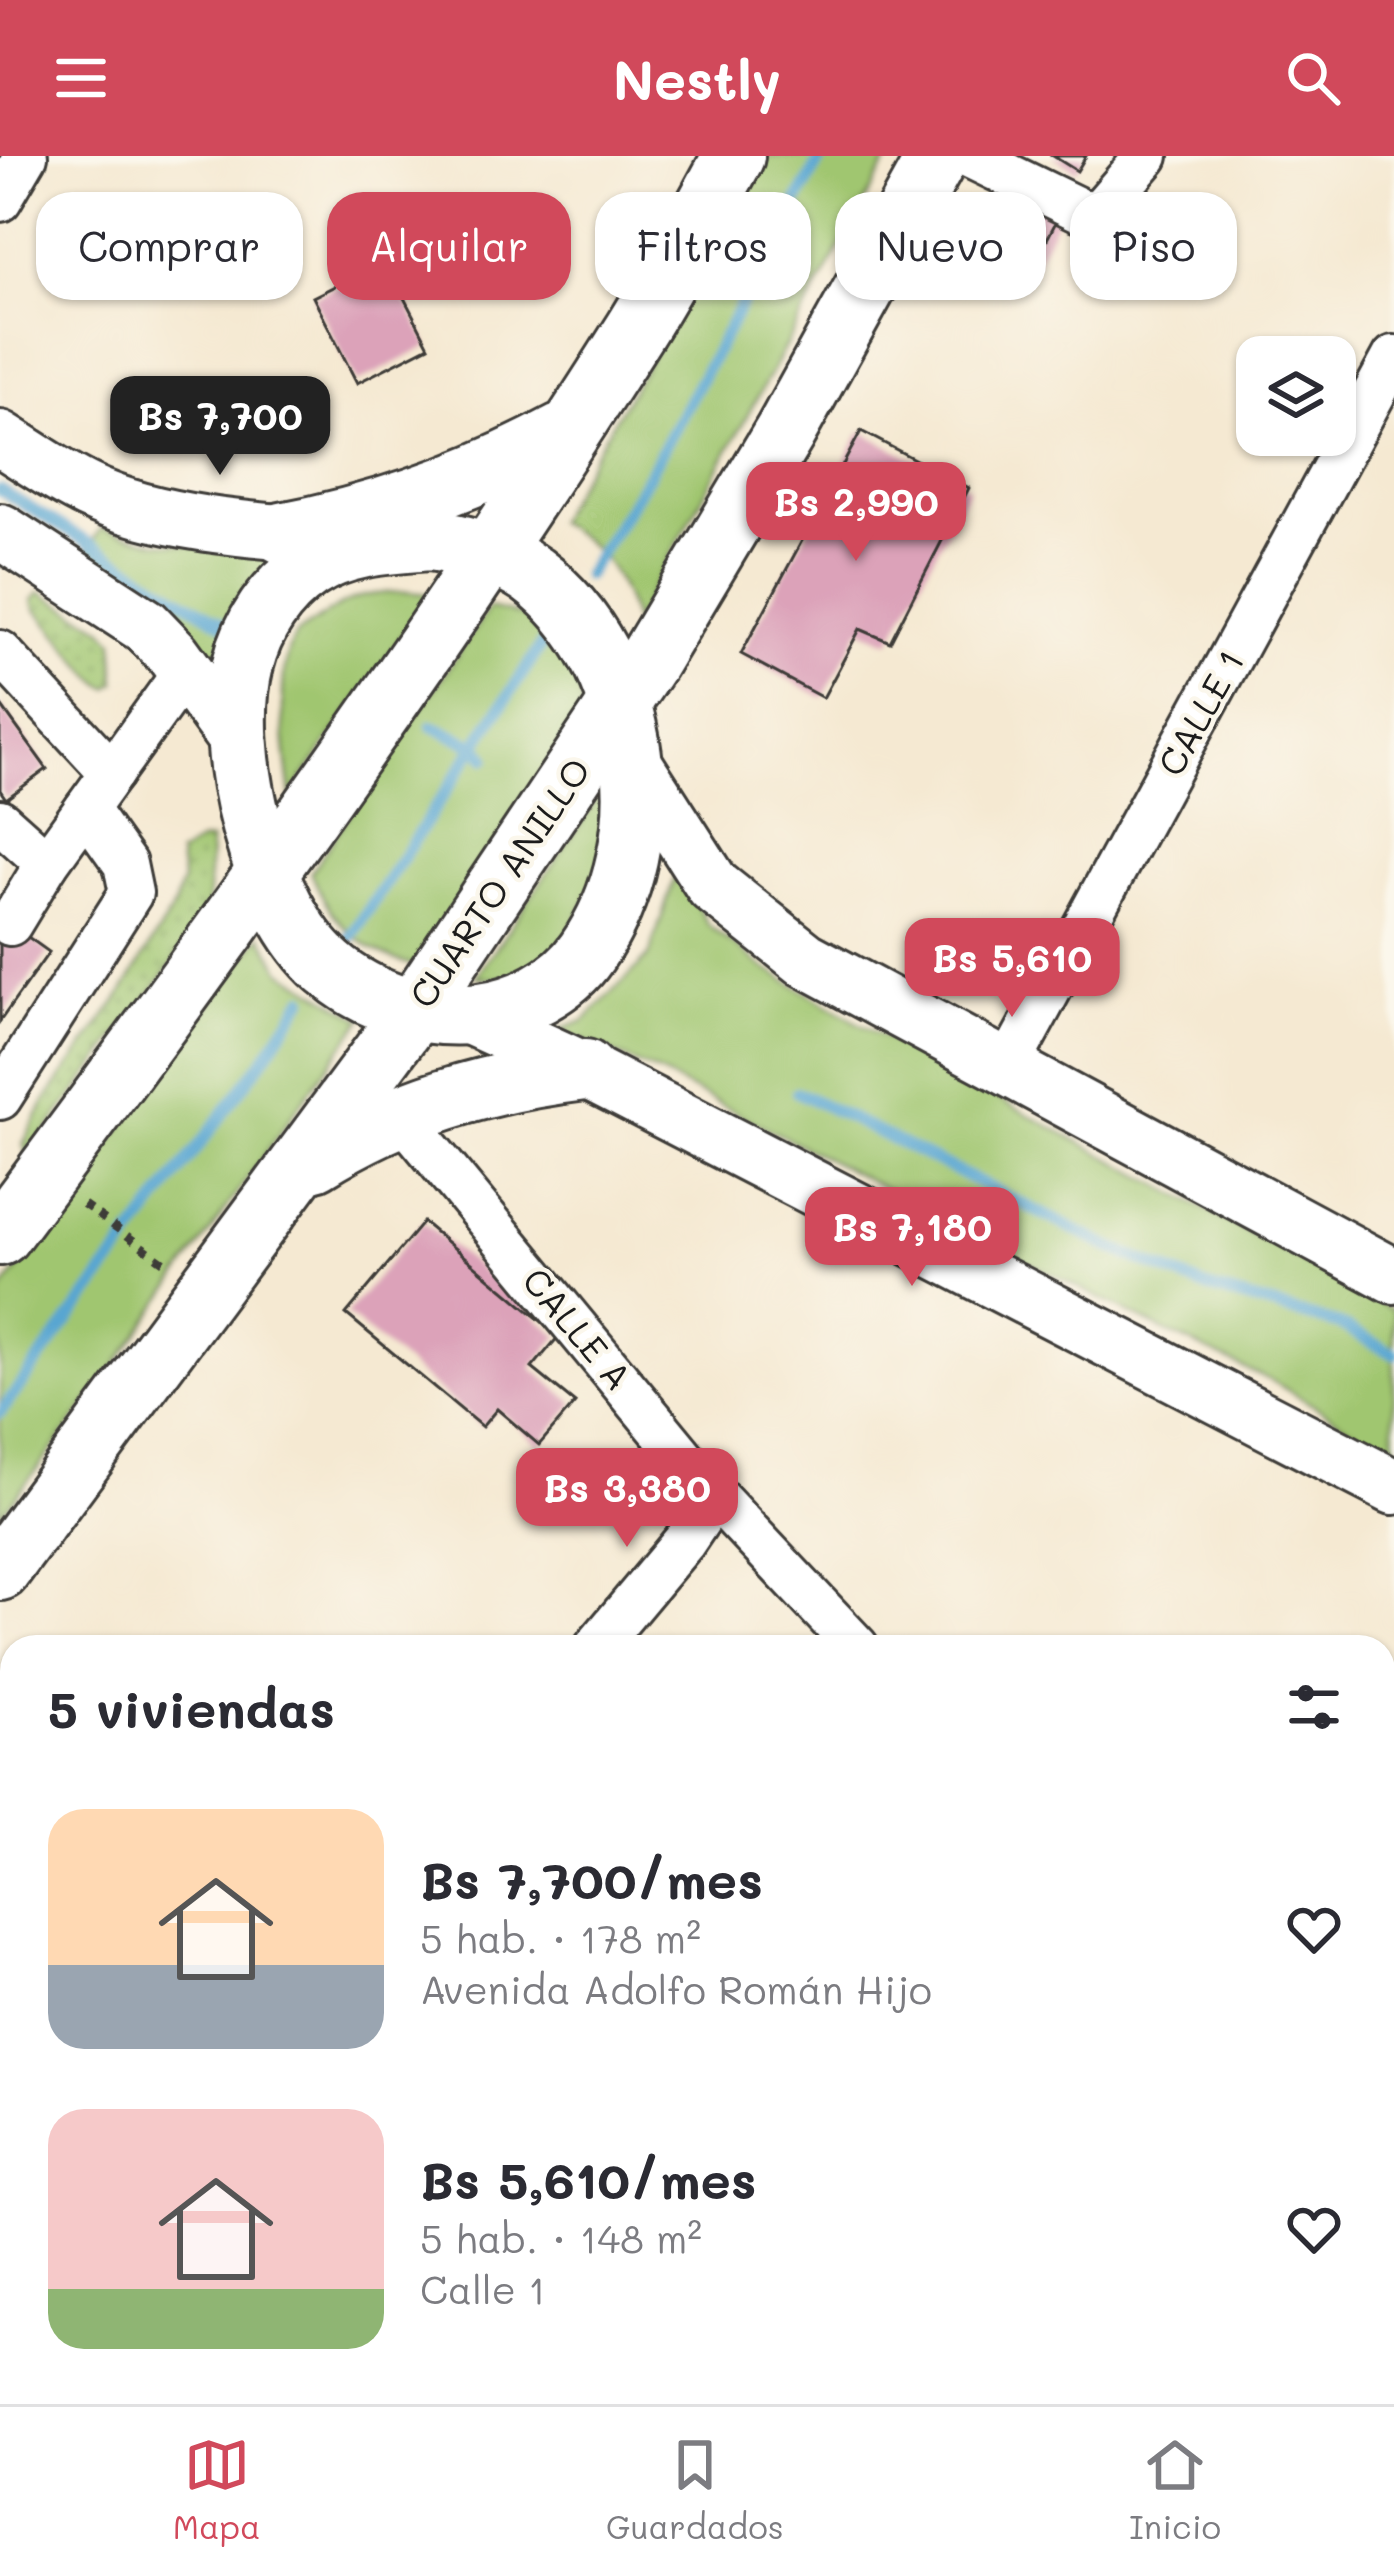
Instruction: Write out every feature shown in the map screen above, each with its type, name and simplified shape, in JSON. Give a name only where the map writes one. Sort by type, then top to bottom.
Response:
[{"type":"highway","points":[[9,1202],[269,873],[458,547],[568,430],[637,327],[734,156]]},
{"type":"highway","name":"CUARTO ANILLO","points":[[0,1570],[295,1173],[440,1013],[625,732],[938,156]]},
{"type":"highway","points":[[282,533],[342,521],[459,484],[568,430]]},
{"type":"highway","points":[[388,543],[458,547],[530,573],[566,605],[608,676],[625,732],[634,806],[629,850],[617,897],[594,943],[580,963],[516,1005],[440,1013],[370,994],[329,968],[300,936],[269,873],[246,798],[237,708],[243,662],[261,619],[309,568],[333,556],[388,543]]},
{"type":"highway","points":[[295,1173],[436,1099],[521,1078],[585,1070]]},
{"type":"main road","points":[[0,438],[105,498],[155,512],[282,533],[458,547]]},
{"type":"main road","points":[[0,531],[146,626],[238,743]]},
{"type":"main road","points":[[625,732],[713,886],[805,959],[1394,1276]]},
{"type":"main road","points":[[440,1013],[585,1070],[1394,1487]]},
{"type":"street","points":[[0,200],[26,156]]},
{"type":"street","points":[[969,156],[1080,210],[1094,212],[1147,156]]},
{"type":"street","name":"CALLE 1","points":[[1007,1068],[1394,357]]},
{"type":"street","points":[[0,652],[112,773]]},
{"type":"street","points":[[10,924],[47,863],[185,671]]},
{"type":"street","points":[[0,1098],[131,893],[124,864],[86,808]]},
{"type":"street","points":[[0,821],[47,863]]},
{"type":"street","name":"CALLE A","points":[[400,1114],[716,1496],[845,1635]]},
{"type":"street","points":[[606,1635],[716,1496]]},
{"type":"path","points":[[111,1224],[146,1249]]},
{"type":"green space","points":[[769,156],[890,156],[870,192],[835,192],[835,256],[811,300],[811,192],[748,192]]},
{"type":"green space","points":[[685,300],[811,300],[634,622],[606,562],[555,521]]},
{"type":"green space","points":[[101,528],[155,542],[286,555],[215,658],[188,634],[80,561]]},
{"type":"green space","points":[[40,592],[102,627],[114,640],[116,683],[109,688],[91,675],[35,609],[33,600]]},
{"type":"green space","points":[[407,592],[431,594],[291,795],[283,689],[296,635],[351,600]]},
{"type":"green space","points":[[489,608],[532,619],[554,631],[571,659],[582,714],[416,966],[380,953],[351,933],[328,906],[311,872]]},
{"type":"green space","points":[[611,779],[623,824],[558,958],[498,979],[476,977]]},
{"type":"green space","points":[[210,841],[203,923],[28,1156],[23,1144],[45,1101],[119,998],[174,906],[182,882],[179,855],[199,842]]},
{"type":"green space","points":[[677,870],[709,926],[763,967],[858,1023],[1394,1311],[1394,1453],[1272,1381],[1160,1329],[657,1072],[558,1030],[584,1021],[649,956]]},
{"type":"green space","points":[[261,935],[282,971],[363,1019],[95,1394],[0,1515],[0,1294]]},
{"type":"building","points":[[1053,156],[1086,156],[1077,171]]},
{"type":"building","points":[[1046,209],[1059,216],[1046,241]]},
{"type":"building","points":[[327,290],[327,300],[405,300],[429,346],[357,383],[313,297]]},
{"type":"building","points":[[861,431],[969,488],[890,642],[860,629],[823,698],[741,654]]},
{"type":"building","points":[[0,704],[47,769],[6,799],[0,790]]},
{"type":"building","points":[[0,917],[49,952],[0,1021]]},
{"type":"building","points":[[423,1222],[559,1336],[532,1368],[575,1403],[539,1445],[497,1409],[482,1427],[346,1314]]},
{"type":"waterway","points":[[586,575],[650,472],[822,156]]},
{"type":"waterway","points":[[0,490],[227,626]]},
{"type":"waterway","points":[[348,941],[542,644]]},
{"type":"waterway","points":[[432,726],[478,747],[486,758]]},
{"type":"waterway","points":[[0,1413],[266,1056],[304,998]]},
{"type":"waterway","points":[[797,1092],[1111,1248],[1207,1288],[1340,1325],[1394,1354]]}]
